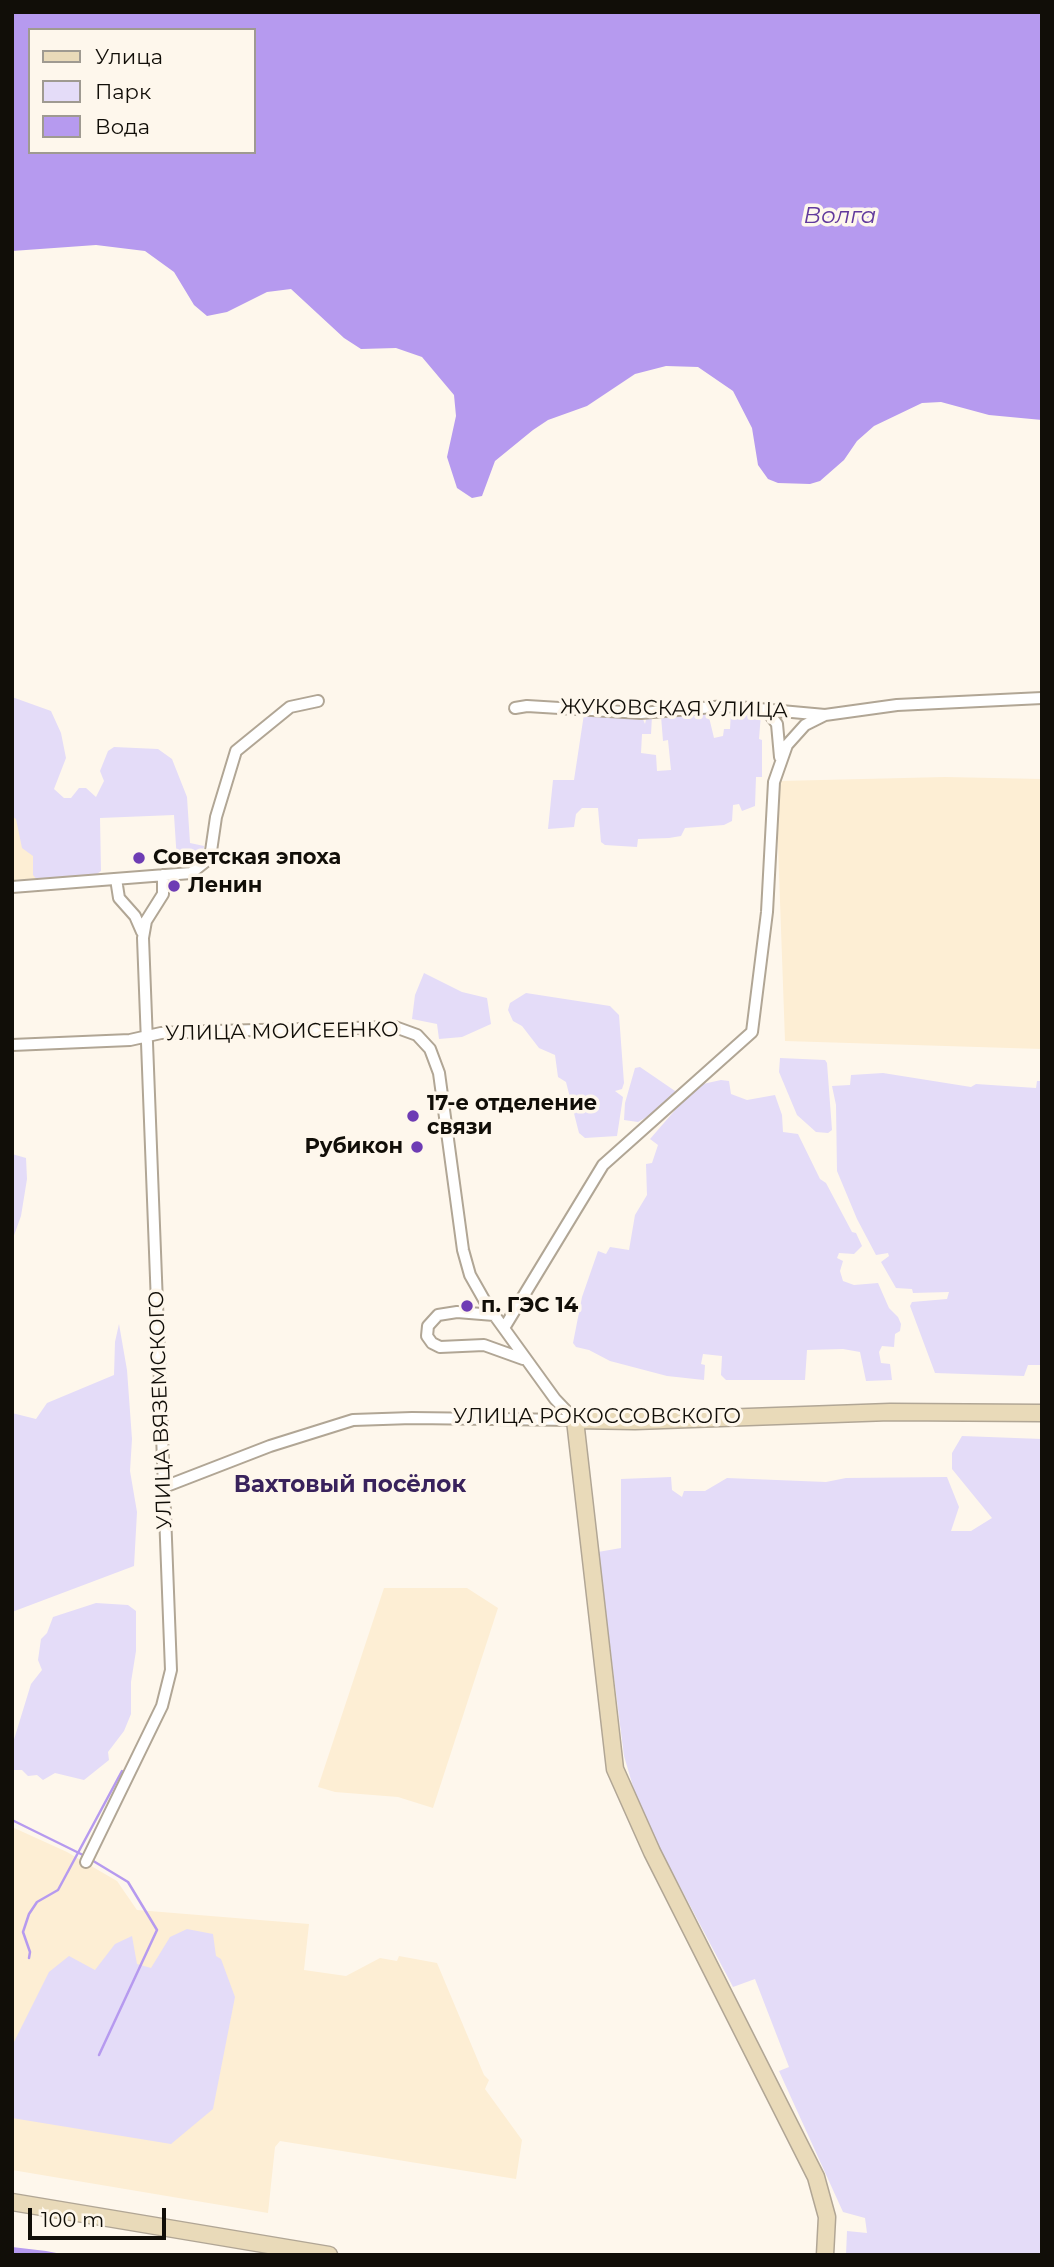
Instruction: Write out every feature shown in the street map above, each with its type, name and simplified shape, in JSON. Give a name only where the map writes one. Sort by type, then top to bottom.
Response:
[{"type":"street","name":"ЖУКОВСКАЯ УЛИЦА","points":[[515,708],[527,706],[641,713],[726,706],[825,715],[897,705],[1042,698]]},
{"type":"street","points":[[12,887],[191,873],[210,858],[216,817],[236,751],[290,707],[318,701]]},
{"type":"street","points":[[504,1328],[603,1165],[752,1032],[767,912],[772,798],[779,761],[777,724],[767,711]]},
{"type":"street","points":[[779,761],[798,732],[825,715]]},
{"type":"street","points":[[143,939],[146,920],[163,894],[163,875]]},
{"type":"street","points":[[116,879],[119,898],[139,922],[143,939]]},
{"type":"street","points":[[129,910],[142,913],[155,908]]},
{"type":"street","name":"УЛИЦА ВЯЗЕМСКОГО","points":[[86,1862],[158,1717],[170,1679],[172,1647],[143,939]]},
{"type":"street","name":"УЛИЦА МОИСЕЕНКО","points":[[12,1045],[130,1040],[146,1036],[213,1031],[386,1027],[404,1028],[422,1039],[434,1056],[439,1073],[464,1258],[474,1283],[560,1406],[575,1420]]},
{"type":"street","points":[[494,1315],[443,1314],[430,1322],[427,1336],[440,1348],[484,1345],[527,1360]]},
{"type":"street","name":"УЛИЦА РОКОССОВСКОГО","points":[[164,1487],[270,1446],[353,1420],[451,1418],[635,1422],[890,1412],[1042,1413]]},
{"type":"street","points":[[575,1420],[615,1769],[652,1852],[816,2177],[827,2217],[825,2255]]},
{"type":"street","points":[[12,2202],[329,2255]]},
{"type":"shaded area","points":[[945,777],[1042,779],[1042,1049],[785,1041],[777,817],[780,781]]},
{"type":"shaded area","points":[[12,795],[43,879],[12,880]]},
{"type":"shaded area","points":[[384,1588],[467,1588],[498,1608],[433,1808],[398,1797],[335,1792],[318,1787]]},
{"type":"shaded area","points":[[12,1827],[67,1852],[117,1881],[137,1910],[309,1924],[304,1970],[346,1976],[380,1958],[397,1961],[399,1956],[437,1963],[484,2075],[489,2080],[485,2089],[522,2140],[516,2179],[280,2141],[275,2147],[268,2213],[12,2170]]},
{"type":"green space","points":[[12,697],[51,711],[61,733],[66,758],[54,789],[64,798],[71,798],[79,788],[86,788],[96,797],[104,781],[100,771],[108,751],[114,747],[158,749],[172,759],[187,797],[190,843],[204,846],[203,854],[197,859],[177,861],[174,815],[100,818],[101,871],[94,876],[38,881],[33,875],[33,856],[22,848],[16,819],[12,816]]},
{"type":"green space","points":[[731,710],[761,714],[759,739],[762,740],[762,777],[756,777],[755,806],[742,811],[739,804],[733,805],[732,821],[724,825],[685,828],[681,836],[638,839],[637,847],[605,845],[601,842],[598,808],[582,808],[576,814],[574,827],[548,829],[553,780],[574,780],[584,714],[642,717],[645,724],[647,716],[652,716],[651,734],[642,734],[641,753],[656,755],[657,771],[671,770],[668,740],[663,741],[661,716],[708,713],[714,738],[723,736],[724,729],[730,729]]},
{"type":"green space","points":[[424,973],[462,992],[487,998],[491,1024],[462,1037],[439,1039],[437,1024],[412,1019],[415,995]]},
{"type":"green space","points":[[526,993],[610,1006],[619,1015],[624,1083],[622,1089],[615,1091],[623,1097],[617,1136],[585,1138],[579,1133],[566,1082],[558,1077],[555,1055],[539,1048],[522,1026],[513,1021],[508,1010],[510,1003]]},
{"type":"green space","points":[[780,1058],[825,1060],[827,1063],[832,1130],[828,1133],[816,1132],[797,1115],[779,1072]]},
{"type":"green space","points":[[640,1067],[678,1093],[661,1109],[638,1122],[624,1120],[625,1103],[635,1068]]},
{"type":"green space","points":[[883,1073],[971,1087],[976,1084],[1036,1088],[1037,1081],[1042,1081],[1042,1365],[1028,1365],[1024,1376],[935,1373],[910,1306],[912,1302],[947,1299],[949,1292],[913,1293],[912,1289],[896,1288],[881,1262],[889,1256],[888,1253],[876,1255],[857,1219],[837,1171],[836,1105],[832,1086],[850,1085],[851,1075]]},
{"type":"green space","points":[[729,1081],[731,1094],[747,1100],[775,1095],[782,1115],[783,1132],[798,1134],[820,1179],[826,1183],[852,1232],[856,1233],[862,1246],[854,1254],[839,1253],[837,1258],[843,1261],[840,1271],[843,1281],[854,1285],[878,1283],[889,1308],[898,1317],[901,1324],[900,1331],[895,1334],[894,1347],[882,1346],[879,1352],[881,1363],[890,1364],[892,1380],[866,1381],[860,1352],[843,1349],[807,1350],[805,1380],[726,1380],[721,1375],[722,1356],[703,1354],[701,1364],[705,1365],[704,1380],[667,1376],[610,1361],[589,1350],[576,1347],[573,1343],[582,1297],[598,1251],[606,1254],[610,1247],[629,1250],[635,1215],[647,1195],[646,1164],[652,1163],[658,1145],[650,1139],[689,1094],[703,1084]]},
{"type":"green space","points":[[12,1154],[26,1158],[27,1179],[21,1216],[12,1241]]},
{"type":"green space","points":[[119,1324],[127,1370],[132,1439],[130,1471],[137,1512],[134,1566],[12,1612],[12,1413],[36,1419],[47,1403],[114,1375],[115,1342]]},
{"type":"green space","points":[[962,1436],[1042,1439],[1042,2255],[846,2255],[847,2231],[867,2233],[865,2218],[843,2212],[779,2071],[789,2067],[755,1979],[733,1987],[658,1845],[634,1790],[624,1756],[598,1552],[621,1548],[621,1479],[671,1477],[672,1490],[682,1497],[684,1491],[705,1491],[727,1478],[826,1482],[846,1478],[947,1477],[959,1507],[951,1531],[971,1531],[992,1518],[952,1469],[952,1453]]},
{"type":"green space","points":[[96,1603],[128,1605],[136,1611],[131,1714],[124,1731],[108,1752],[109,1760],[84,1780],[55,1773],[43,1780],[37,1775],[28,1776],[22,1770],[12,1770],[12,1746],[31,1684],[42,1670],[38,1660],[41,1639],[47,1633],[53,1617]]},
{"type":"green space","points":[[187,1929],[213,1934],[216,1956],[221,1959],[235,1997],[213,2109],[171,2144],[12,2118],[12,2046],[49,1972],[69,1956],[95,1970],[115,1944],[132,1936],[137,1964],[151,1968],[170,1937]]},
{"type":"water","name":"Волга","points":[[12,12],[1042,12],[1042,420],[989,415],[941,402],[922,403],[874,426],[857,441],[844,460],[820,481],[810,484],[778,483],[768,479],[758,465],[752,428],[733,391],[698,367],[666,366],[635,374],[587,406],[548,420],[533,430],[495,461],[482,496],[472,498],[457,488],[447,457],[456,416],[454,395],[422,357],[396,348],[361,349],[344,338],[291,289],[267,292],[227,312],[207,316],[194,305],[174,272],[145,251],[96,245],[12,251]]},
{"type":"water","points":[[12,2247],[46,2251],[67,2255],[12,2255]]},
{"type":"waterway","points":[[29,1958],[30,1952],[23,1932],[29,1914],[37,1902],[58,1890],[122,1771]]},
{"type":"waterway","points":[[12,1820],[85,1856]]},
{"type":"waterway","points":[[90,1859],[128,1882],[157,1930],[99,2055]]},
{"type":"place","name":"Советская эпоха","points":[[139,858]]},
{"type":"place","name":"Ленин","points":[[174,886]]},
{"type":"place","name":"17-е отделение связи","points":[[413,1116]]},
{"type":"place","name":"Рубикон","points":[[417,1147]]},
{"type":"place","name":"п. ГЭС 14","points":[[467,1306]]},
{"type":"district","name":"Вахтовый посёлок","points":[[350,1485]]}]
